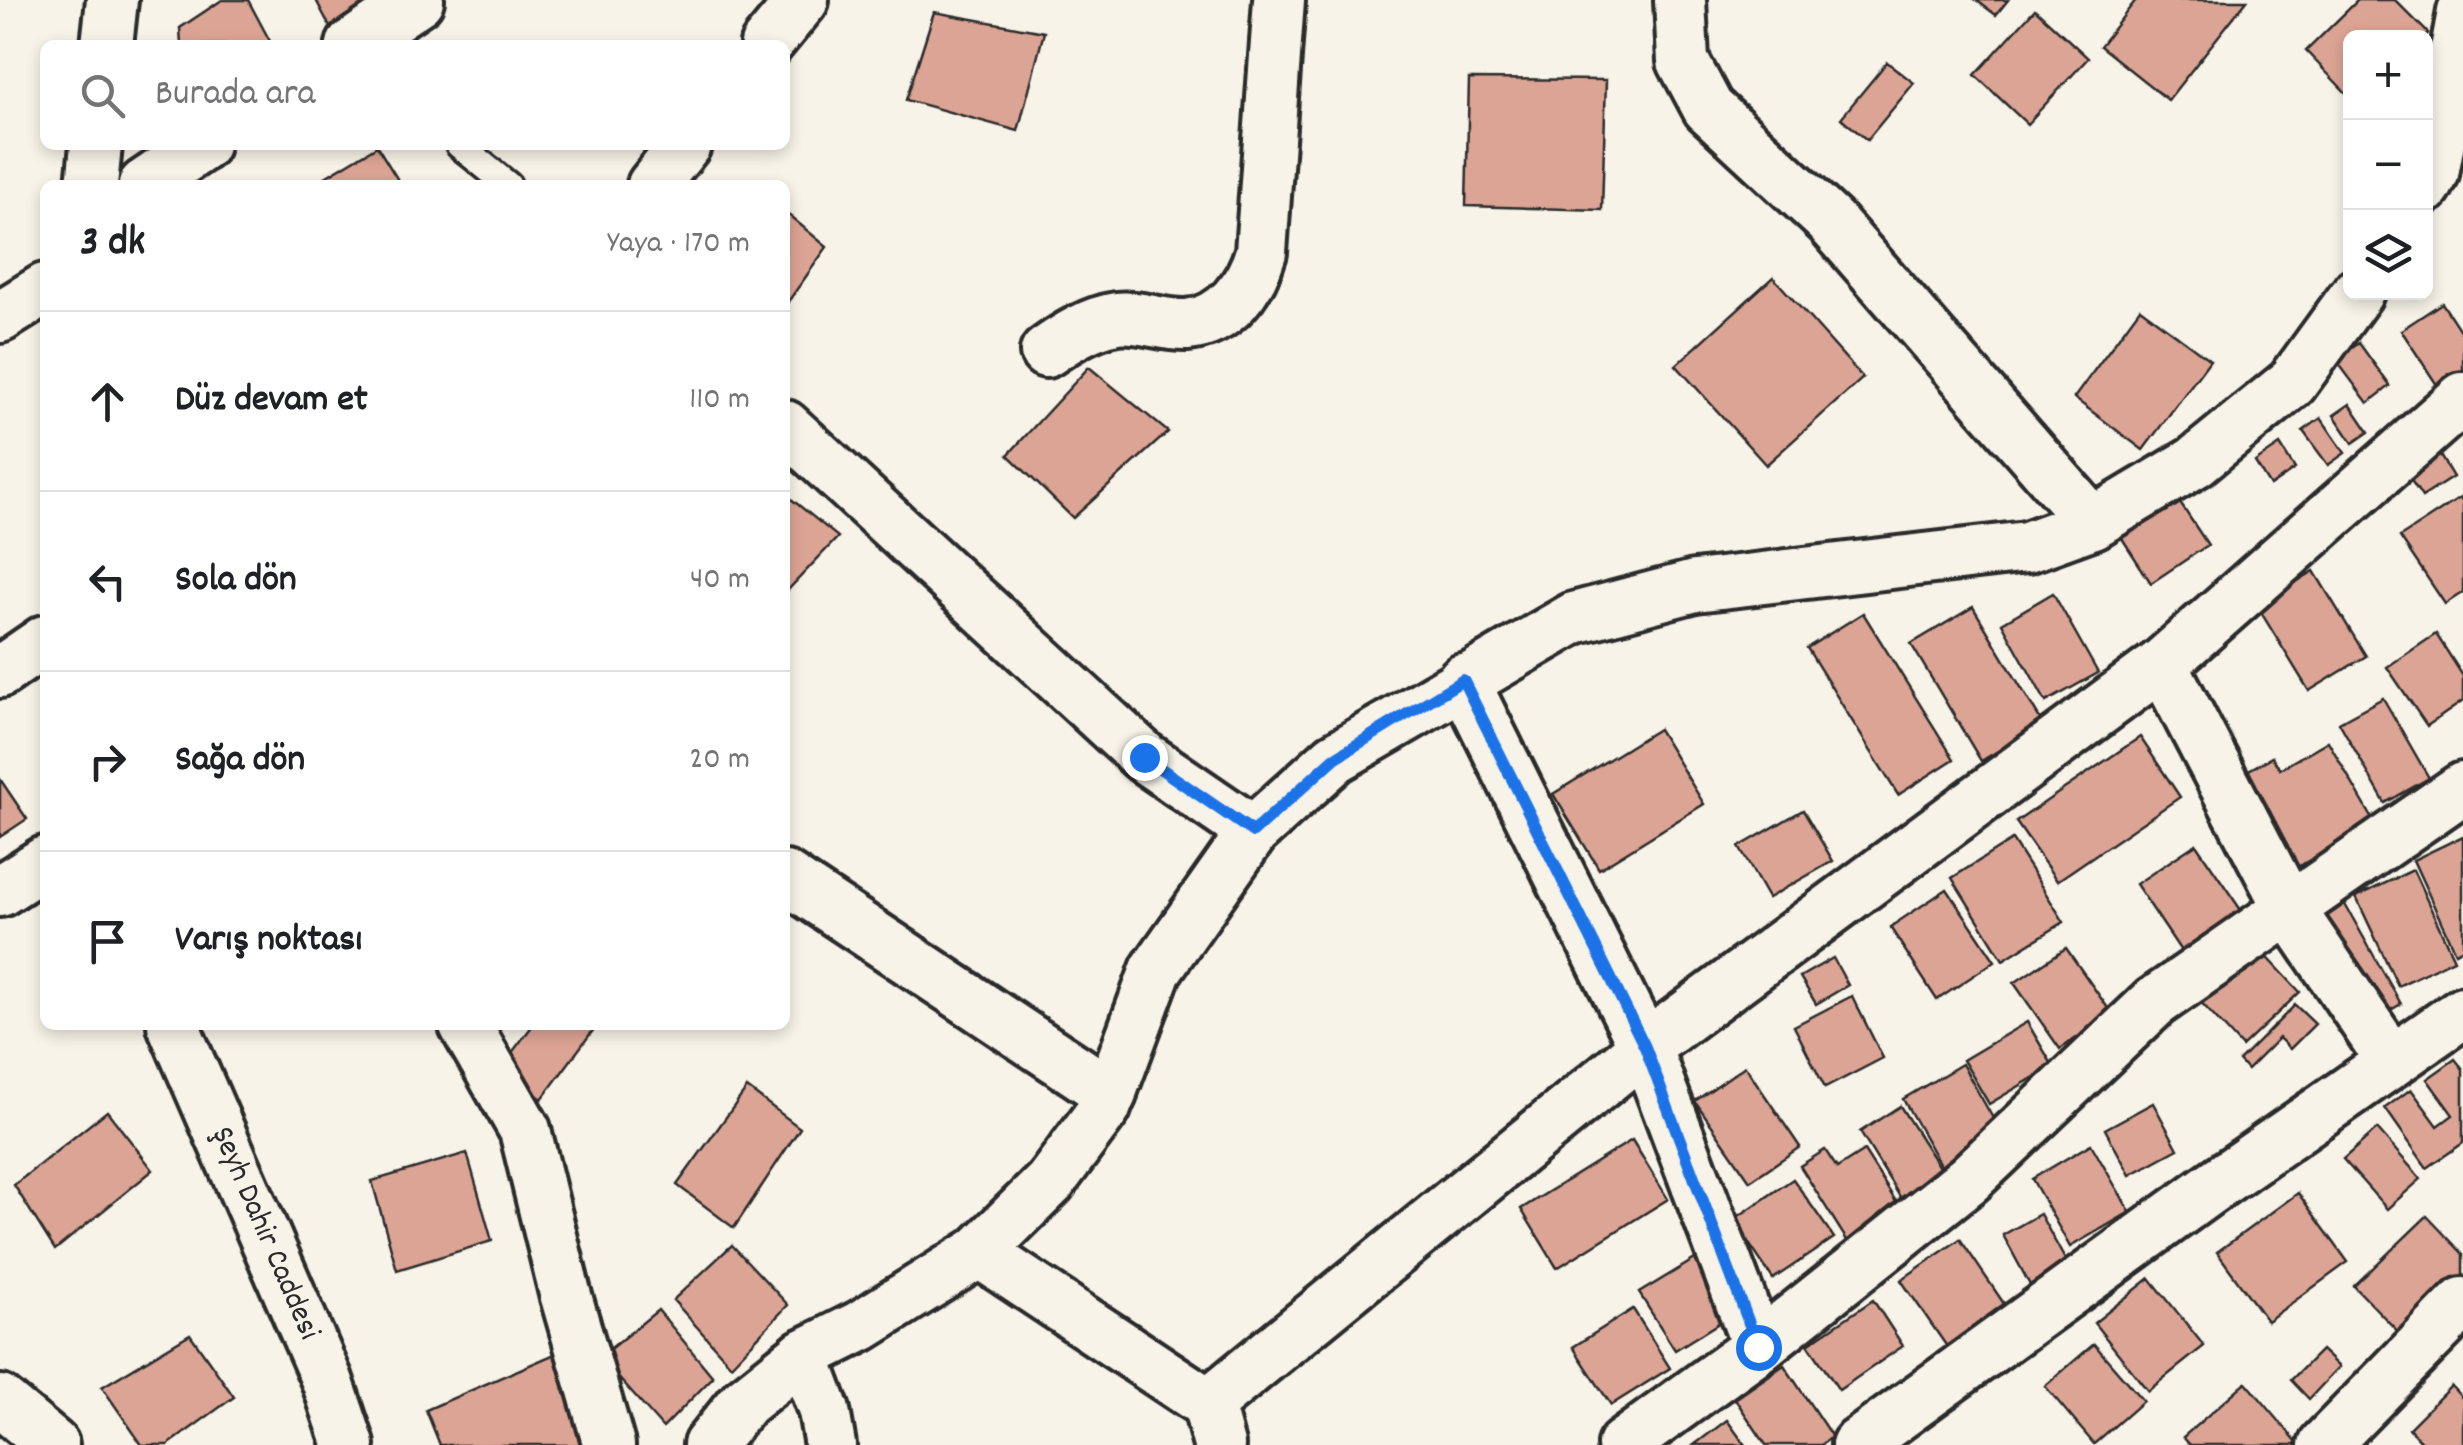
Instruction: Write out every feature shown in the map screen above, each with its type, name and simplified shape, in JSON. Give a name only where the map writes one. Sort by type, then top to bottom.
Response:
[{"type":"street","points":[[108,40],[112,0]]},
{"type":"street","points":[[363,40],[418,0]]},
{"type":"street","points":[[770,40],[803,0]]},
{"type":"street","points":[[1046,352],[1077,332],[1119,318],[1188,325],[1205,320],[1234,302],[1246,288],[1261,252],[1279,0]]},
{"type":"street","points":[[1672,1],[1684,61],[1708,108],[1830,221],[2093,522]]},
{"type":"street","points":[[2433,174],[2463,12]]},
{"type":"street","points":[[92,180],[96,150]]},
{"type":"street","points":[[151,180],[196,150]]},
{"type":"street","points":[[657,180],[681,150]]},
{"type":"street","points":[[0,317],[40,292]]},
{"type":"street","points":[[709,1445],[744,1402],[802,1355],[861,1326],[978,1252],[1050,1182],[1105,1108],[1156,970],[1253,832],[1335,758],[1574,618],[1695,586],[2027,547],[2093,522],[2195,462],[2292,384],[2352,300]]},
{"type":"street","points":[[978,1252],[1213,1424],[1645,1047],[2162,664],[2463,398]]},
{"type":"street","points":[[790,431],[1144,757],[1253,832]]},
{"type":"street","points":[[0,672],[40,644]]},
{"type":"street","points":[[2162,664],[2290,910],[2392,1061]]},
{"type":"street","points":[[1463,680],[1645,1047],[1758,1347]]},
{"type":"street","points":[[1623,1445],[1758,1347],[1968,1180],[2155,1002],[2463,788]]},
{"type":"street","points":[[0,891],[40,865]]},
{"type":"street","points":[[790,879],[1110,1094]]},
{"type":"street","points":[[1857,1445],[2208,1190],[2463,1012]]},
{"type":"street","name":"Şeyh Dahir Caddesi","points":[[176,1030],[328,1380],[350,1445]]},
{"type":"street","points":[[468,1030],[525,1130],[565,1294],[610,1445]]},
{"type":"street","points":[[2324,1445],[2463,1302]]},
{"type":"street","points":[[802,1355],[824,1411],[830,1445]]},
{"type":"street","points":[[0,1401],[53,1445]]},
{"type":"lane","points":[[465,150],[502,180]]},
{"type":"building","points":[[222,0],[248,0],[269,40],[181,40],[180,28]]},
{"type":"building","points":[[316,0],[386,0],[343,40],[337,40]]},
{"type":"building","points":[[1976,0],[2008,0],[1996,15]]},
{"type":"building","points":[[2136,0],[2247,0],[2168,100],[2100,46]]},
{"type":"building","points":[[2358,0],[2395,0],[2425,30],[2343,30],[2343,90],[2306,51]]},
{"type":"building","points":[[2035,9],[2088,58],[2027,124],[1975,75]]},
{"type":"building","points":[[934,12],[1044,32],[1018,131],[906,100]]},
{"type":"building","points":[[1887,62],[1914,83],[1867,140],[1841,118]]},
{"type":"building","points":[[1469,79],[1606,80],[1602,210],[1466,206]]},
{"type":"building","points":[[370,150],[379,150],[398,180],[320,180]]},
{"type":"building","points":[[790,216],[827,247],[790,299]]},
{"type":"building","points":[[1773,277],[1863,378],[1766,465],[1676,365]]},
{"type":"building","points":[[2442,303],[2463,335],[2463,372],[2439,388],[2401,330]]},
{"type":"building","points":[[2140,308],[2210,360],[2143,450],[2074,398]]},
{"type":"building","points":[[2359,343],[2390,386],[2368,403],[2336,360]]},
{"type":"building","points":[[1089,367],[1168,432],[1073,518],[1008,455]]},
{"type":"building","points":[[2350,404],[2369,432],[2353,443],[2334,415]]},
{"type":"building","points":[[2321,418],[2345,453],[2328,465],[2303,431]]},
{"type":"building","points":[[2433,444],[2453,477],[2422,497],[2401,465]]},
{"type":"building","points":[[2280,445],[2295,469],[2270,486],[2255,462]]},
{"type":"building","points":[[2174,494],[2208,545],[2151,583],[2118,532]]},
{"type":"building","points":[[790,498],[838,537],[790,588]]},
{"type":"building","points":[[2460,498],[2463,592],[2445,604],[2400,537]]},
{"type":"building","points":[[2314,571],[2366,656],[2309,691],[2257,606]]},
{"type":"building","points":[[2053,593],[2098,673],[2046,702],[2002,623]]},
{"type":"building","points":[[1973,607],[2043,724],[1981,761],[1911,644]]},
{"type":"building","points":[[1863,613],[1954,759],[1898,795],[1807,648]]},
{"type":"building","points":[[2436,634],[2463,676],[2463,701],[2427,726],[2387,667]]},
{"type":"building","points":[[2383,698],[2429,778],[2385,803],[2339,722]]},
{"type":"building","points":[[1658,729],[1704,804],[1599,869],[1553,794]]},
{"type":"building","points":[[2140,737],[2180,797],[2057,881],[2016,822]]},
{"type":"building","points":[[2328,741],[2375,823],[2285,874],[2231,780],[2272,757],[2280,769]]},
{"type":"building","points":[[0,779],[27,819],[0,837]]},
{"type":"building","points":[[1803,810],[1833,861],[1768,898],[1739,847]]},
{"type":"building","points":[[2463,836],[2463,948],[2455,952],[2413,860]]},
{"type":"building","points":[[2012,840],[2064,922],[2003,960],[1952,878]]},
{"type":"building","points":[[2196,844],[2245,916],[2185,957],[2136,884]]},
{"type":"building","points":[[2413,870],[2454,959],[2398,986],[2356,897]]},
{"type":"building","points":[[1947,889],[1995,961],[1937,1000],[1890,927]]},
{"type":"building","points":[[2338,892],[2401,1004],[2368,1023],[2305,911]]},
{"type":"building","points":[[2257,946],[2300,992],[2242,1047],[2199,1000]]},
{"type":"building","points":[[2066,948],[2112,1014],[2060,1049],[2014,983]]},
{"type":"building","points":[[1833,958],[1848,985],[1816,1004],[1800,977]]},
{"type":"building","points":[[1852,996],[1883,1058],[1825,1088],[1794,1026]]},
{"type":"building","points":[[2295,1005],[2315,1024],[2290,1049],[2279,1038],[2247,1070],[2239,1061]]},
{"type":"building","points":[[2027,1022],[2053,1066],[1989,1104],[1963,1060]]},
{"type":"building","points":[[529,1030],[593,1030],[542,1099],[501,1067]]},
{"type":"building","points":[[2455,1059],[2463,1069],[2463,1143],[2427,1168],[2385,1108],[2411,1089],[2438,1126],[2453,1115],[2427,1079]]},
{"type":"building","points":[[1962,1064],[2002,1134],[1942,1168],[1903,1099]]},
{"type":"building","points":[[1745,1066],[1800,1147],[1750,1181],[1695,1101]]},
{"type":"building","points":[[747,1088],[800,1128],[734,1228],[677,1185]]},
{"type":"building","points":[[2153,1103],[2178,1149],[2130,1175],[2105,1129]]},
{"type":"building","points":[[1900,1106],[1946,1178],[1905,1205],[1860,1132]]},
{"type":"building","points":[[107,1111],[153,1170],[55,1250],[14,1185]]},
{"type":"building","points":[[2377,1129],[2421,1179],[2387,1209],[2343,1159]]},
{"type":"building","points":[[1632,1140],[1668,1199],[1557,1268],[1521,1209]]},
{"type":"building","points":[[2091,1144],[2130,1212],[2070,1247],[2032,1179]]},
{"type":"building","points":[[1825,1150],[1837,1168],[1864,1151],[1900,1208],[1848,1242],[1800,1166]]},
{"type":"building","points":[[467,1153],[492,1241],[397,1270],[372,1181]]},
{"type":"building","points":[[1793,1179],[1834,1238],[1773,1279],[1733,1220]]},
{"type":"building","points":[[2298,1193],[2348,1262],[2267,1321],[2217,1252]]},
{"type":"building","points":[[2040,1214],[2068,1265],[2030,1285],[2003,1235]]},
{"type":"building","points":[[2427,1216],[2463,1254],[2463,1296],[2411,1345],[2354,1286]]},
{"type":"building","points":[[1960,1239],[2011,1314],[1952,1354],[1901,1280]]},
{"type":"building","points":[[732,1245],[788,1305],[731,1365],[673,1300]]},
{"type":"building","points":[[1695,1259],[1730,1316],[1675,1350],[1639,1293]]},
{"type":"building","points":[[2150,1278],[2204,1346],[2148,1391],[2094,1323]]},
{"type":"building","points":[[1873,1300],[1903,1346],[1839,1390],[1808,1344]]},
{"type":"building","points":[[1633,1309],[1670,1368],[1611,1405],[1573,1347]]},
{"type":"building","points":[[658,1310],[713,1377],[663,1428],[600,1357]]},
{"type":"building","points":[[190,1334],[234,1397],[168,1445],[142,1445],[102,1387]]},
{"type":"building","points":[[2094,1344],[2143,1401],[2094,1444],[2045,1386]]},
{"type":"building","points":[[564,1350],[590,1445],[440,1445],[426,1410]]},
{"type":"building","points":[[2321,1350],[2339,1367],[2309,1399],[2291,1380]]},
{"type":"building","points":[[1784,1365],[1832,1437],[1821,1445],[1766,1445],[1735,1399]]},
{"type":"building","points":[[2246,1382],[2297,1442],[2190,1445],[2183,1437]]},
{"type":"building","points":[[2451,1386],[2463,1399],[2463,1445],[2425,1445],[2409,1428]]},
{"type":"building","points":[[1727,1420],[1745,1445],[1694,1445]]},
{"type":"route","points":[[1144,757],[1253,832],[1335,758],[1463,680],[1645,1047],[1758,1347]]}]
